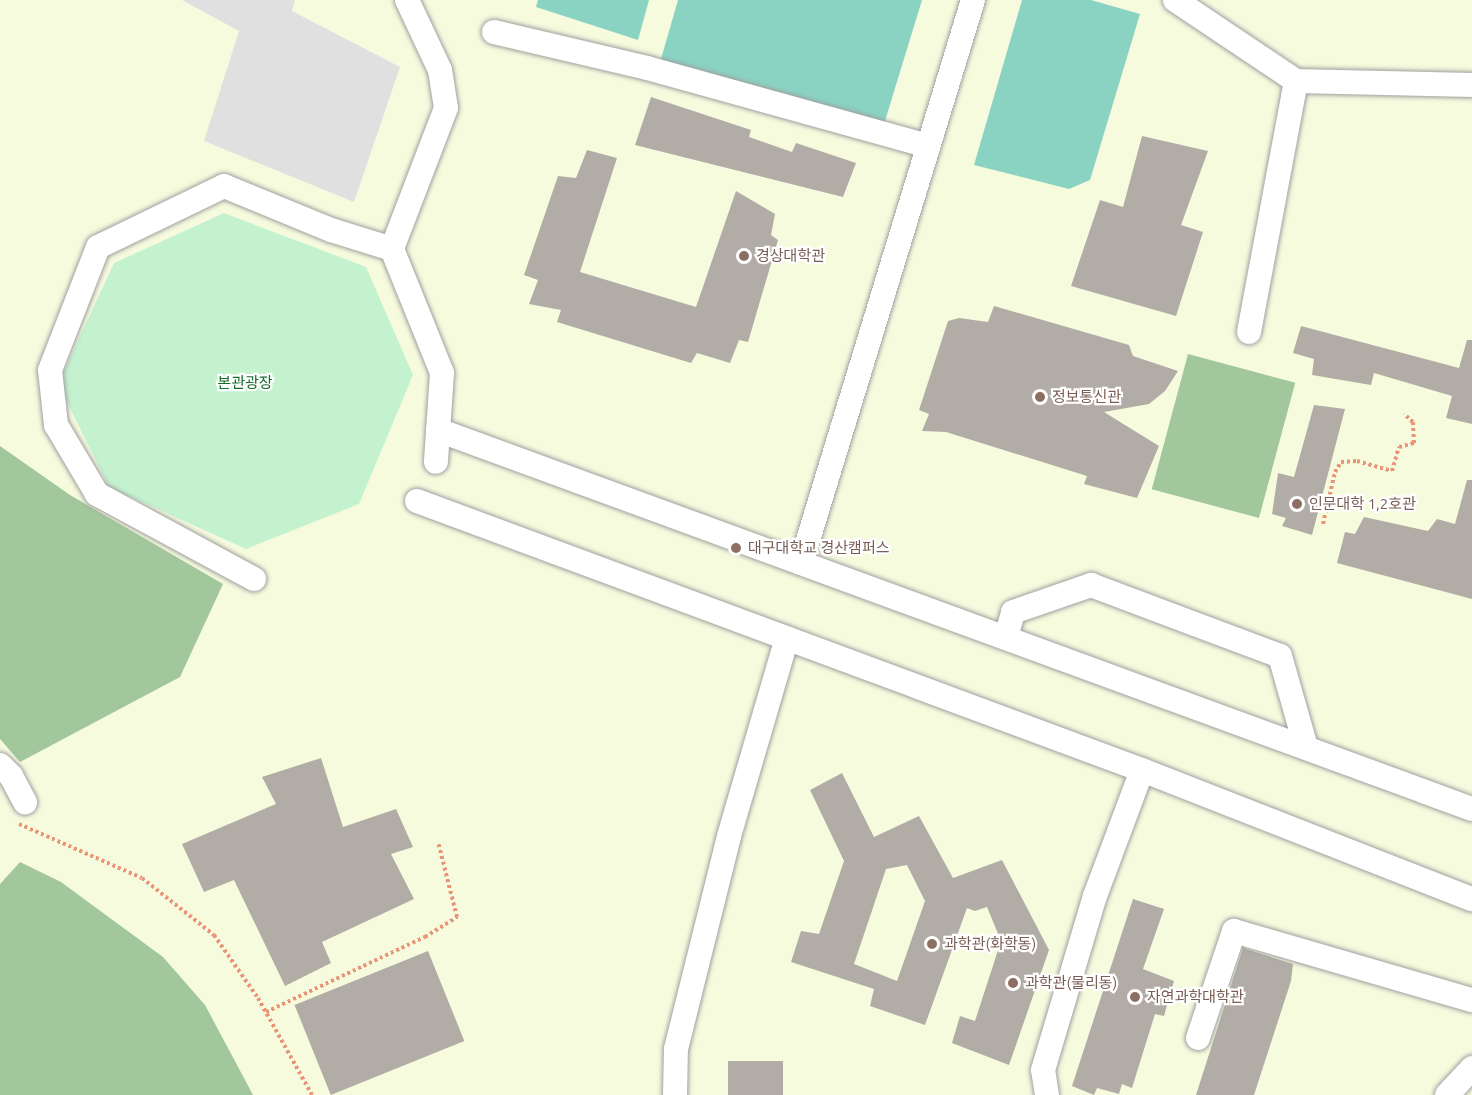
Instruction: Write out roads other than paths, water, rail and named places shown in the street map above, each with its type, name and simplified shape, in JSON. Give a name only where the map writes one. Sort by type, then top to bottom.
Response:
[{"type":"street","points":[[407,0],[440,70],[446,108],[439,135],[392,249],[442,373],[436,462]]},
{"type":"street","points":[[801,563],[973,0]]},
{"type":"street","points":[[1175,0],[1296,81],[1472,85]]},
{"type":"street","points":[[494,32],[646,68],[928,146]]},
{"type":"street","points":[[1249,332],[1296,81]]},
{"type":"street","points":[[254,579],[97,494],[56,425],[50,370],[98,247],[224,186],[331,230],[392,249]]},
{"type":"street","points":[[438,430],[1472,809]]},
{"type":"street","points":[[417,501],[1142,770],[1472,898]]},
{"type":"street","points":[[1006,637],[1013,612],[1091,585],[1280,656],[1306,747]]},
{"type":"street","points":[[675,1095],[676,1049],[687,1004],[729,836],[787,639]]},
{"type":"street","points":[[0,765],[11,776],[19,812]]},
{"type":"street","points":[[1047,1095],[1043,1070],[1046,1059],[1095,896],[1142,770]]},
{"type":"street","points":[[1198,1038],[1234,932],[1472,1000]]},
{"type":"street","points":[[1448,1095],[1472,1068]]},
{"type":"place","name":"경상대학관","points":[[744,256]]},
{"type":"place","name":"정보통신관","points":[[1040,397]]},
{"type":"place","name":"인문대학 1,2호관","points":[[1297,504]]},
{"type":"place","name":"대구대학교 경산캠퍼스","points":[[736,548]]},
{"type":"place","name":"과학관(화학동)","points":[[932,944]]},
{"type":"place","name":"과학관(물리동)","points":[[1013,983]]},
{"type":"place","name":"자연과학대학관","points":[[1135,997]]},
{"type":"park label","name":"본관광장","points":[[245,383]]}]
